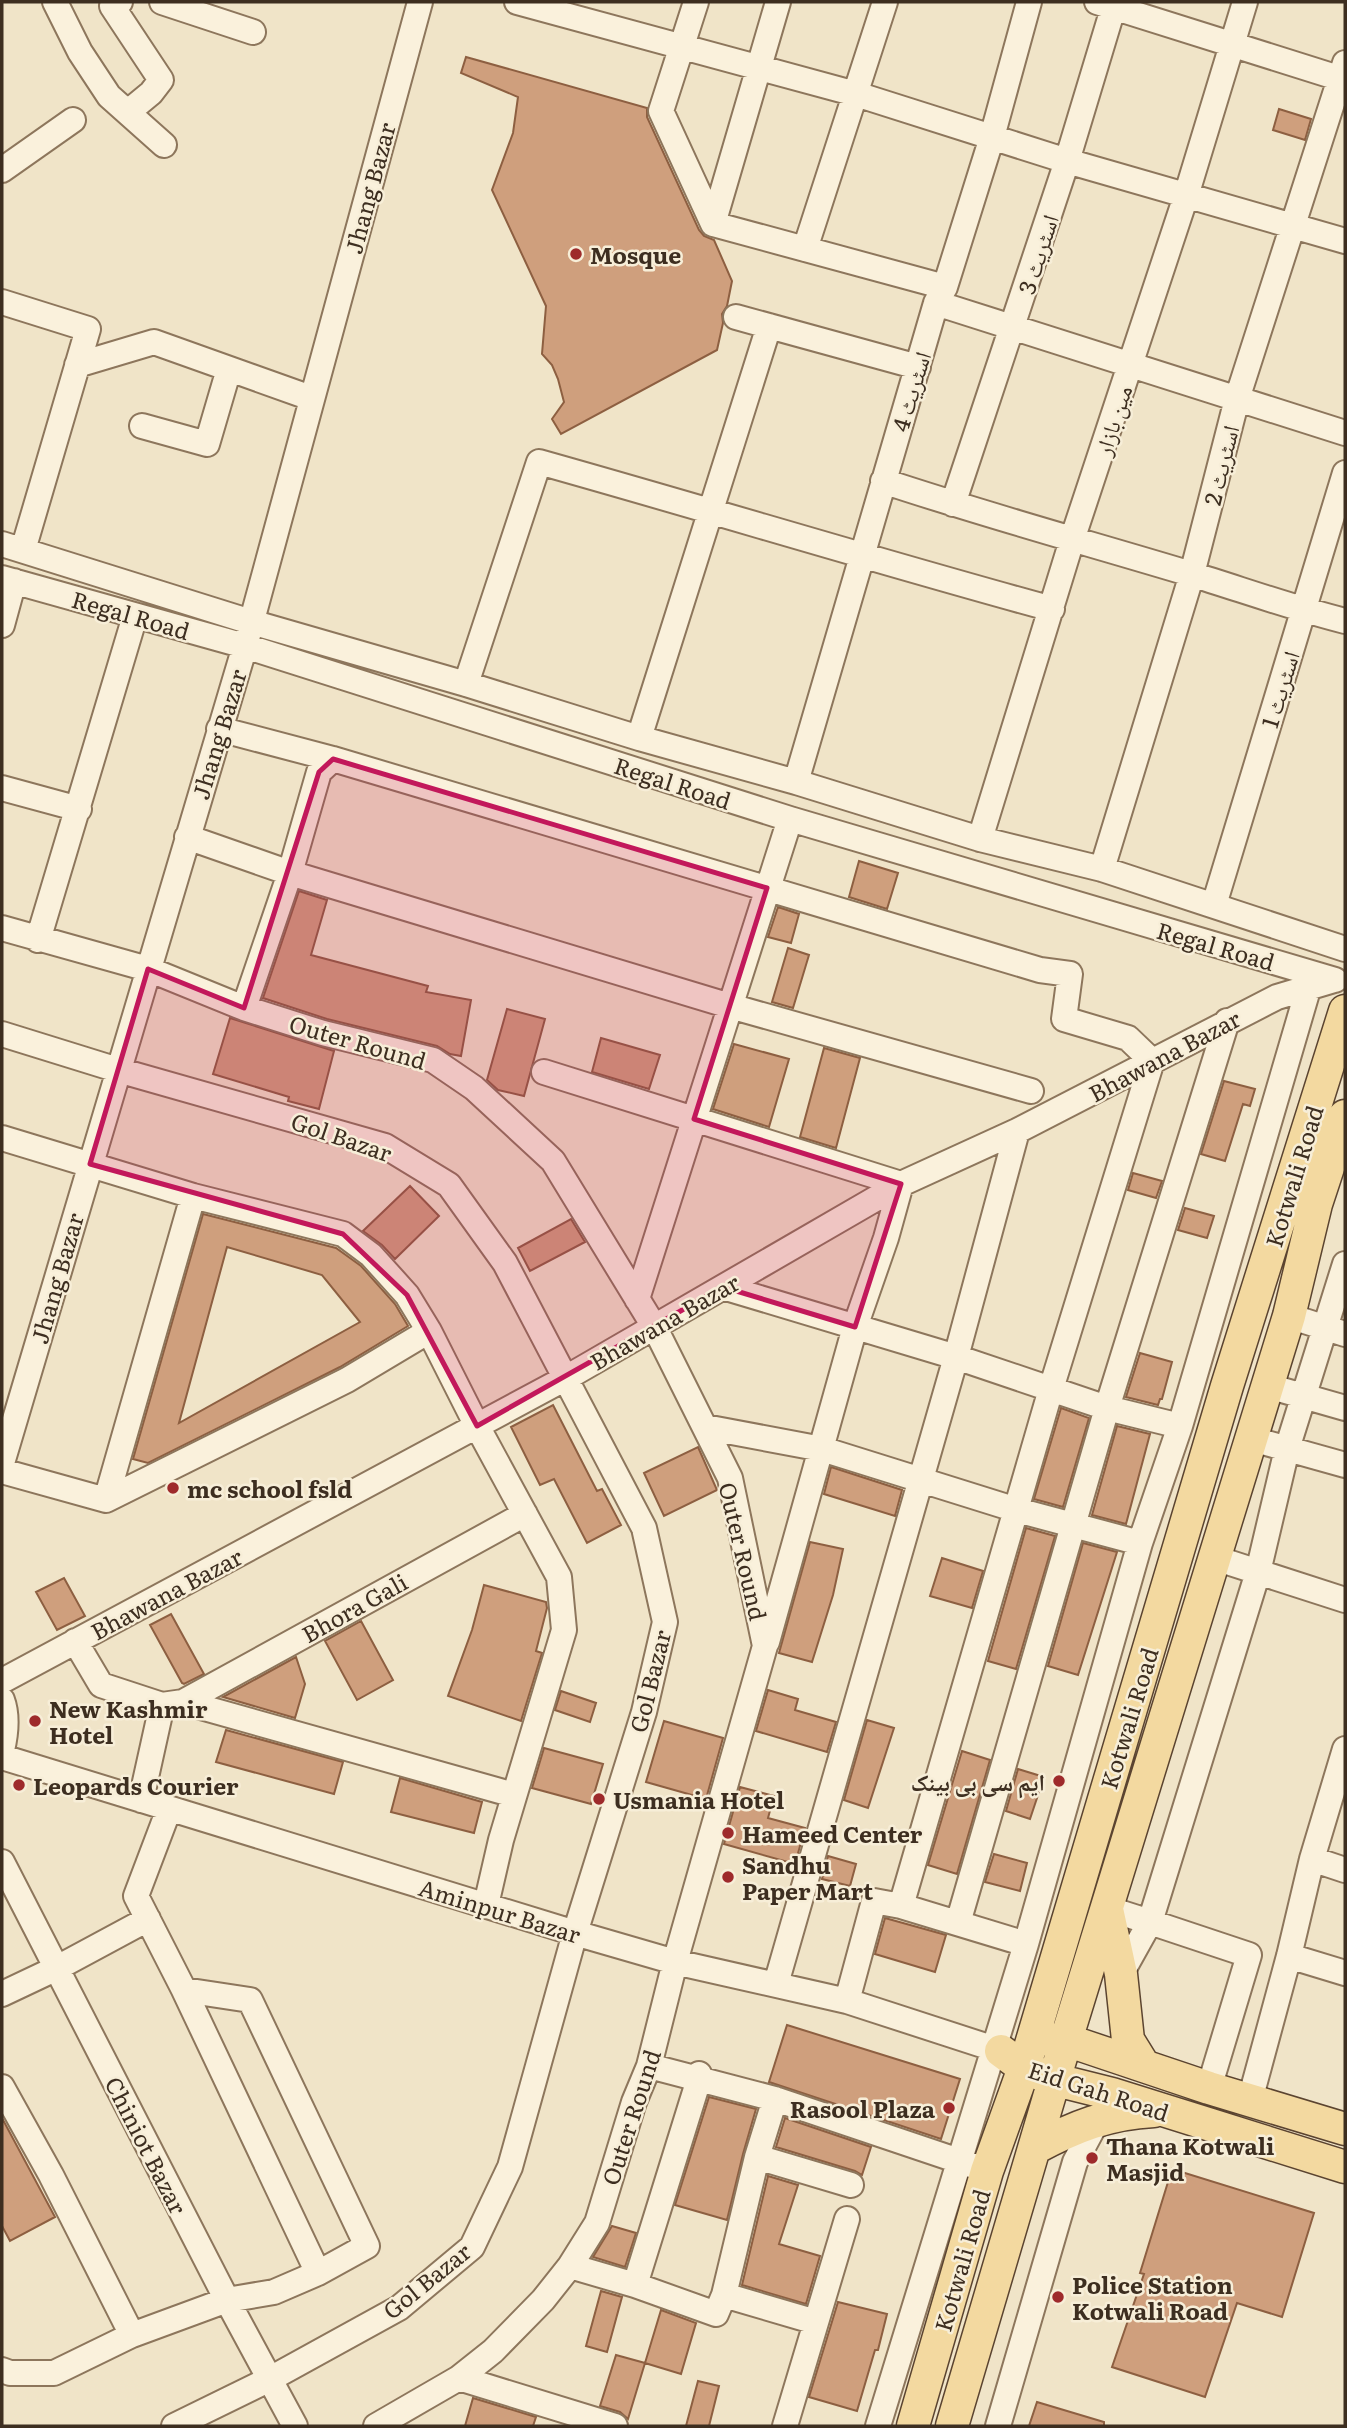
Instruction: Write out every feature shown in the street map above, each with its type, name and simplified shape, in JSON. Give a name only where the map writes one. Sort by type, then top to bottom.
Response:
[{"type":"main road","name":"Kotwali Road","points":[[913,2426],[974,2166],[1227,1386],[1345,1011]]},
{"type":"main road","name":"Kotwali Road","points":[[952,2426],[1106,1908],[1289,1316],[1316,1204],[1345,1116]]},
{"type":"main road","points":[[1316,1204],[1345,1184]]},
{"type":"main road","points":[[1106,1908],[1121,1974],[1128,2040],[1144,2066]]},
{"type":"main road","name":"Eid Gah Road","points":[[1013,2051],[1066,2040],[1209,2088],[1345,2129]]},
{"type":"main road","name":"Eid Gah Road","points":[[1013,2051],[1056,2080],[1345,2167]]},
{"type":"main road","points":[[1035,2148],[1068,2130],[1126,2112],[1166,2111]]},
{"type":"street","points":[[55,2],[80,52],[109,96],[164,145]]},
{"type":"street","points":[[120,2],[112,6],[161,79],[150,93],[128,112]]},
{"type":"street","points":[[162,2],[253,32]]},
{"type":"street","name":"Jhang Bazar","points":[[2,1462],[245,646],[420,2]]},
{"type":"street","points":[[517,2],[577,9],[682,47],[856,94],[1067,161],[1345,241]]},
{"type":"street","points":[[696,2],[661,111],[713,223],[805,249],[940,295],[1013,328],[1345,433]]},
{"type":"street","points":[[713,223],[778,2]]},
{"type":"street","points":[[805,249],[885,2]]},
{"type":"street","name":"اسٹریٹ 4","points":[[796,782],[883,481],[992,136],[1029,2]]},
{"type":"street","name":"مین بازار","points":[[980,839],[1072,540],[1186,196],[1245,2]]},
{"type":"street","points":[[1109,4],[1233,44],[1344,74]]},
{"type":"street","name":"اسٹریٹ 3","points":[[953,504],[1067,161],[1109,4]]},
{"type":"street","name":"اسٹریٹ 2","points":[[1102,869],[1192,575],[1237,399],[1344,74]]},
{"type":"street","points":[[2,170],[73,120]]},
{"type":"street","points":[[2,302],[88,330],[13,547]]},
{"type":"street","points":[[736,317],[918,367]]},
{"type":"street","points":[[639,738],[769,326]]},
{"type":"street","points":[[78,365],[155,342],[311,398]]},
{"type":"street","points":[[142,426],[207,444],[229,369]]},
{"type":"street","points":[[466,684],[539,462],[862,557],[1052,609]]},
{"type":"street","name":"اسٹریٹ 1","points":[[1214,905],[1345,473]]},
{"type":"street","points":[[883,481],[1345,621]]},
{"type":"street","name":"Regal Road","points":[[13,547],[251,622],[796,782],[980,839],[1102,869],[1345,949]]},
{"type":"street","points":[[2,625],[8,579]]},
{"type":"street","name":"Regal Road","points":[[8,579],[245,646],[790,819],[1340,982]]},
{"type":"street","points":[[38,940],[135,616]]},
{"type":"street","points":[[219,729],[333,759],[1040,970],[1070,974],[1064,1019],[1128,1038],[1152,1061],[1051,1389],[901,1906]]},
{"type":"street","points":[[244,1008],[290,873],[319,772],[333,759]]},
{"type":"street","points":[[2,788],[79,809]]},
{"type":"street","points":[[637,1299],[790,819]]},
{"type":"street","points":[[187,837],[290,873],[730,1006],[1031,1091]]},
{"type":"street","name":"Outer Round","points":[[2,929],[148,969],[244,1008],[323,1033],[433,1060],[474,1088],[553,1161],[654,1328],[730,1478],[765,1646],[675,1962],[649,2066],[634,2102],[597,2223],[570,2266],[543,2300],[493,2351],[459,2378],[376,2426]]},
{"type":"street","name":"Bhawana Bazar","points":[[2,1681],[566,1378],[901,1184],[1017,1131],[1276,997],[1309,986],[1340,982]]},
{"type":"street","points":[[1013,2051],[1026,1944],[1140,1543],[1180,1426],[1309,986]]},
{"type":"street","points":[[958,1923],[1107,1408],[1227,1021]]},
{"type":"street","name":"Gol Bazar","points":[[2,1034],[385,1146],[449,1185],[505,1263],[644,1528],[665,1622],[644,1712],[575,1933],[510,2167],[472,2247],[399,2308],[270,2379],[174,2426]]},
{"type":"street","points":[[544,1072],[901,1184],[886,1238],[855,1327],[765,1646]]},
{"type":"street","points":[[776,1984],[956,1357],[1017,1131]]},
{"type":"street","points":[[2,1138],[193,1195],[343,1234],[371,1255],[407,1295],[429,1331],[559,1577],[564,1630],[514,1795],[486,1905]]},
{"type":"street","points":[[106,1500],[193,1195]]},
{"type":"street","points":[[1121,1974],[1150,1922],[1258,1572],[1286,1449],[1305,1396],[1335,1331],[1345,1264]]},
{"type":"street","points":[[723,1287],[956,1357],[1107,1408],[1180,1426]]},
{"type":"street","points":[[1289,1316],[1335,1331]]},
{"type":"street","points":[[2,1472],[106,1500],[347,1380],[429,1331]]},
{"type":"street","points":[[1268,1386],[1345,1408]]},
{"type":"street","points":[[705,1427],[822,1449],[1017,1510],[1140,1543]]},
{"type":"street","points":[[1252,1439],[1345,1465]]},
{"type":"street","name":"Bhora Gali","points":[[173,1703],[525,1514]]},
{"type":"street","points":[[1215,1558],[1345,1600]]},
{"type":"street","points":[[75,1642],[101,1685],[514,1795]]},
{"type":"street","points":[[2,1700],[5,1707],[6,1732],[2,1750]]},
{"type":"street","points":[[141,1800],[173,1703]]},
{"type":"street","points":[[1250,2100],[1312,1859],[1340,1786],[1345,1749]]},
{"type":"street","name":"Aminpur Bazar","points":[[2,1757],[575,1933],[675,1962],[847,2001],[1013,2051]]},
{"type":"street","points":[[169,1810],[136,1896],[184,1990],[318,2273]]},
{"type":"street","points":[[1312,1859],[1345,1870]]},
{"type":"street","name":"Chiniot Bazar","points":[[2,1862],[227,2300],[295,2426]]},
{"type":"street","points":[[847,2001],[874,1901],[901,1906],[1026,1944]]},
{"type":"street","points":[[1106,1908],[1250,1955],[1209,2088]]},
{"type":"street","points":[[2,1994],[148,1919]]},
{"type":"street","points":[[1289,1956],[1345,1973]]},
{"type":"street","points":[[2,2370],[10,2373],[54,2373],[132,2335],[227,2300],[274,2291],[318,2273],[367,2246],[250,2000],[184,1990]]},
{"type":"street","points":[[649,2066],[775,2099],[974,2166],[878,2426]]},
{"type":"street","points":[[635,2285],[699,2077]]},
{"type":"street","points":[[2,2087],[51,2175],[132,2335]]},
{"type":"street","points":[[570,2266],[635,2285],[716,2314],[724,2295],[757,2157],[775,2099]]},
{"type":"street","points":[[998,2426],[1075,2162],[1097,2121]]},
{"type":"street","points":[[1035,2148],[1075,2162]]},
{"type":"street","points":[[757,2157],[851,2185]]},
{"type":"street","points":[[785,2426],[846,2219]]},
{"type":"street","points":[[724,2295],[816,2322]]},
{"type":"street","points":[[459,2378],[615,2426]]},
{"type":"highlighted area","points":[[333,759],[767,888],[694,1119],[901,1184],[855,1327],[723,1287],[477,1426],[407,1295],[343,1234],[90,1164],[148,969],[244,1008],[319,772]]},
{"type":"building","points":[[466,57],[647,108],[647,117],[699,230],[704,236],[714,240],[732,281],[727,306],[722,314],[723,323],[717,350],[561,434],[552,419],[564,402],[552,365],[542,354],[546,306],[492,190],[513,133],[518,97],[461,73]]},
{"type":"building","points":[[1279,109],[1311,119],[1305,140],[1273,130]]},
{"type":"building","points":[[859,861],[898,873],[887,909],[849,897]]},
{"type":"building","points":[[299,891],[327,900],[311,955],[428,986],[426,992],[471,1000],[461,1056],[450,1054],[437,1046],[327,1019],[263,998]]},
{"type":"building","points":[[778,907],[799,914],[791,943],[768,937]]},
{"type":"building","points":[[788,948],[809,955],[793,1008],[772,1002]]},
{"type":"building","points":[[507,1009],[545,1019],[524,1096],[498,1090],[487,1080]]},
{"type":"building","points":[[230,1018],[334,1051],[319,1109],[288,1101],[289,1097],[213,1074]]},
{"type":"building","points":[[601,1038],[660,1055],[649,1089],[592,1072]]},
{"type":"building","points":[[734,1044],[789,1059],[769,1127],[713,1109]]},
{"type":"building","points":[[824,1048],[860,1058],[836,1148],[800,1137]]},
{"type":"building","points":[[1224,1081],[1255,1089],[1250,1106],[1243,1104],[1225,1161],[1201,1154]]},
{"type":"building","points":[[1133,1173],[1162,1181],[1156,1198],[1128,1190]]},
{"type":"building","points":[[410,1186],[439,1216],[395,1259],[363,1231]]},
{"type":"building","points":[[1185,1208],[1214,1216],[1207,1238],[1178,1230]]},
{"type":"building","points":[[203,1214],[336,1248],[361,1266],[395,1304],[408,1326],[340,1367],[148,1463],[133,1459]],"holes":[[[227,1247],[322,1275],[360,1322],[179,1423]]]},
{"type":"building","points":[[571,1219],[585,1242],[530,1271],[518,1248]]},
{"type":"building","points":[[1140,1353],[1172,1362],[1158,1405],[1126,1397]]},
{"type":"building","points":[[553,1405],[597,1491],[602,1489],[621,1525],[587,1543],[554,1479],[540,1485],[511,1427]]},
{"type":"building","points":[[1061,1408],[1089,1418],[1063,1507],[1034,1499]]},
{"type":"building","points":[[1117,1426],[1150,1434],[1126,1524],[1092,1515]]},
{"type":"building","points":[[698,1447],[717,1490],[664,1516],[644,1473]]},
{"type":"building","points":[[831,1467],[902,1490],[895,1516],[824,1494]]},
{"type":"building","points":[[1026,1528],[1055,1536],[1016,1669],[988,1661]]},
{"type":"building","points":[[810,1542],[843,1549],[833,1595],[812,1662],[779,1653]]},
{"type":"building","points":[[1083,1543],[1117,1552],[1078,1675],[1048,1666]]},
{"type":"building","points":[[942,1558],[983,1571],[972,1608],[930,1596]]},
{"type":"building","points":[[64,1578],[85,1616],[57,1630],[36,1592]]},
{"type":"building","points":[[484,1585],[546,1602],[547,1608],[536,1651],[542,1653],[521,1721],[448,1696],[472,1630]]},
{"type":"building","points":[[171,1614],[204,1674],[184,1684],[150,1625]]},
{"type":"building","points":[[361,1621],[393,1680],[357,1700],[325,1641]]},
{"type":"building","points":[[296,1657],[305,1684],[295,1718],[223,1697]]},
{"type":"building","points":[[768,1690],[798,1699],[795,1710],[836,1722],[827,1752],[756,1731]]},
{"type":"building","points":[[561,1691],[596,1703],[590,1722],[555,1710]]},
{"type":"building","points":[[867,1720],[894,1728],[868,1808],[844,1800]]},
{"type":"building","points":[[664,1721],[723,1738],[706,1799],[646,1782]]},
{"type":"building","points":[[226,1730],[343,1762],[334,1794],[216,1762]]},
{"type":"building","points":[[544,1748],[603,1764],[591,1804],[532,1788]]},
{"type":"building","points":[[962,1751],[990,1760],[957,1874],[928,1865]]},
{"type":"building","points":[[1018,1769],[1044,1777],[1030,1819],[1006,1811]]},
{"type":"building","points":[[400,1778],[482,1802],[474,1833],[391,1812]]},
{"type":"building","points":[[740,1787],[774,1796],[768,1818],[805,1828],[795,1864],[724,1844]]},
{"type":"building","points":[[994,1854],[1027,1863],[1020,1891],[985,1882]]},
{"type":"building","points":[[828,1856],[856,1864],[850,1886],[822,1879]]},
{"type":"building","points":[[885,1918],[946,1935],[935,1972],[875,1954]]},
{"type":"building","points":[[787,2025],[960,2079],[941,2139],[769,2082]]},
{"type":"building","points":[[709,2097],[756,2109],[727,2220],[675,2205]]},
{"type":"building","points":[[2,2118],[55,2217],[10,2241],[2,2226]]},
{"type":"building","points":[[785,2118],[871,2147],[862,2175],[776,2147]]},
{"type":"building","points":[[1172,2169],[1314,2213],[1282,2317],[1237,2303],[1205,2397],[1112,2367],[1144,2274],[1140,2273]]},
{"type":"building","points":[[768,2176],[798,2185],[779,2244],[820,2256],[806,2304],[742,2285]]},
{"type":"building","points":[[612,2226],[636,2233],[625,2267],[593,2257]]},
{"type":"building","points":[[601,2291],[622,2297],[607,2352],[586,2346]]},
{"type":"building","points":[[838,2302],[887,2314],[857,2411],[809,2397]]},
{"type":"building","points":[[661,2310],[696,2323],[681,2374],[645,2363]]},
{"type":"building","points":[[616,2355],[645,2363],[628,2419],[620,2412],[600,2406]]},
{"type":"building","points":[[698,2381],[719,2386],[709,2426],[686,2426]]},
{"type":"building","points":[[473,2398],[536,2417],[533,2426],[465,2426]]},
{"type":"building","points":[[1037,2402],[1104,2422],[1104,2426],[1029,2426]]},
{"type":"place","name":"Mosque","points":[[576,254]]},
{"type":"place","name":"mc school fsld","points":[[173,1488]]},
{"type":"place","name":"New Kashmir Hotel","points":[[35,1721]]},
{"type":"place","name":"ایم سی بی بینک","points":[[1059,1781]]},
{"type":"place","name":"Leopards Courier","points":[[19,1785]]},
{"type":"place","name":"Usmania Hotel","points":[[599,1799]]},
{"type":"place","name":"Hameed Center","points":[[728,1833]]},
{"type":"place","name":"Sandhu Paper Mart","points":[[728,1877]]},
{"type":"place","name":"Rasool Plaza","points":[[949,2108]]},
{"type":"place","name":"Thana Kotwali Masjid","points":[[1092,2158]]},
{"type":"place","name":"Police Station Kotwali Road","points":[[1058,2297]]}]
